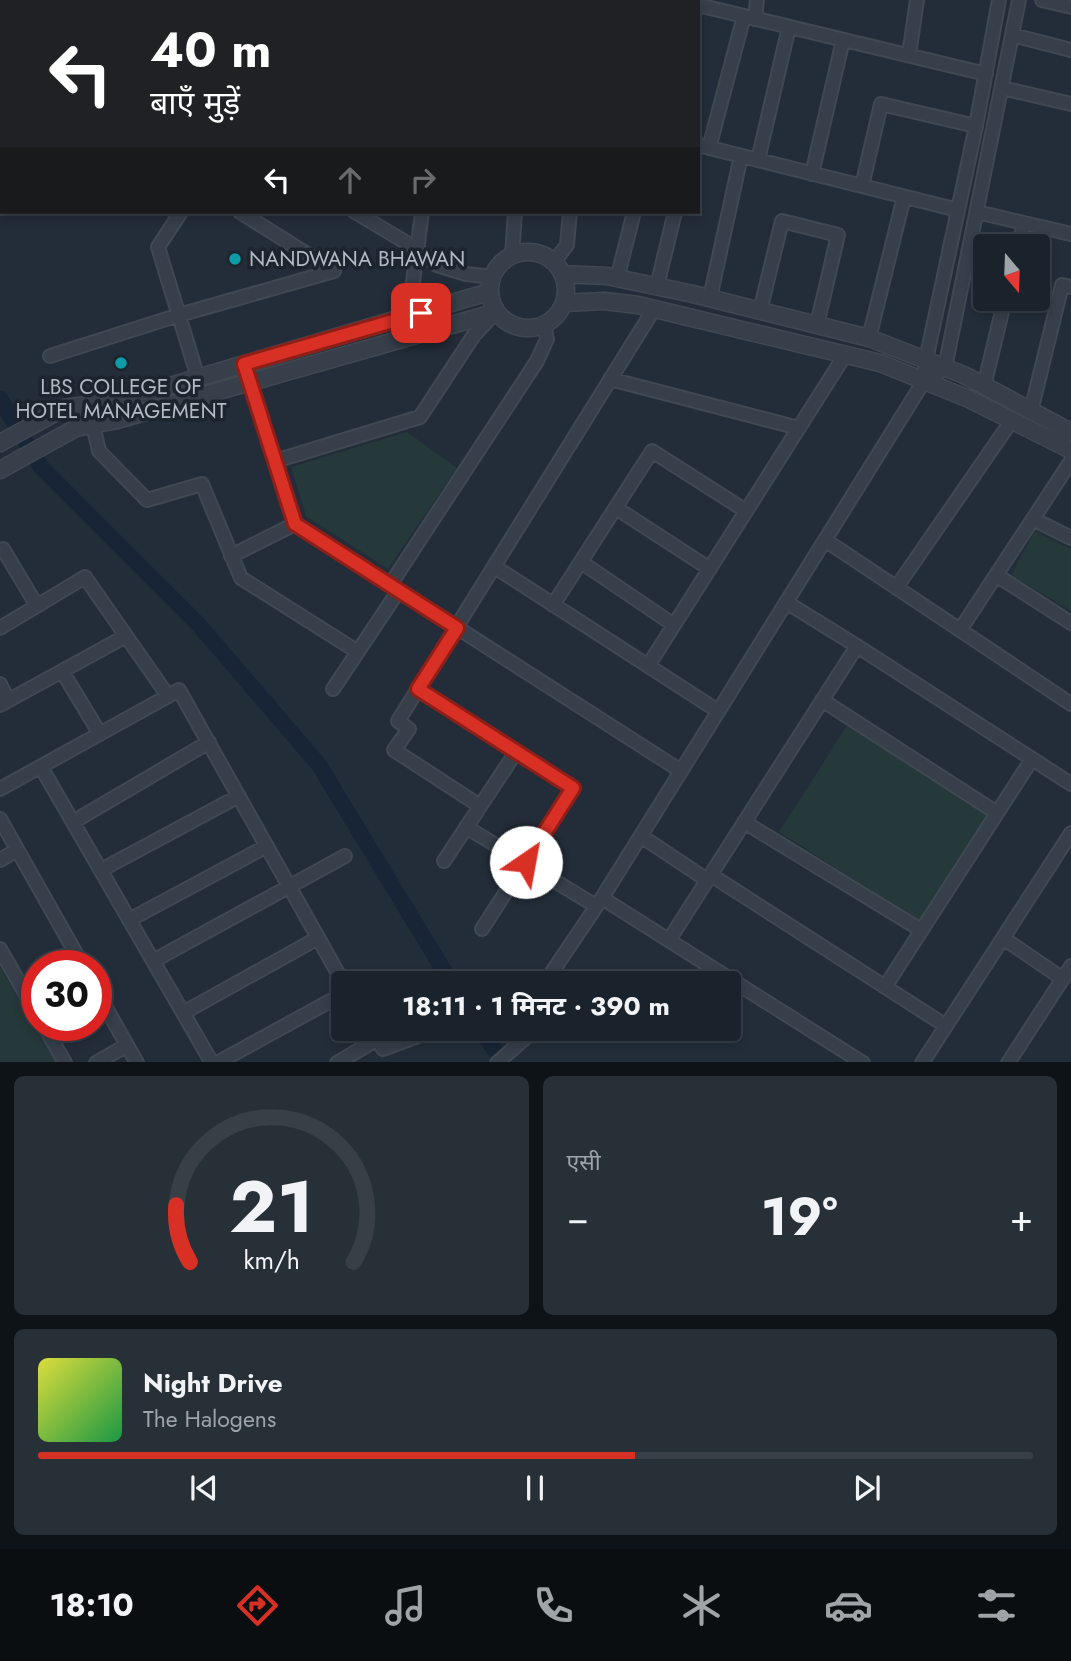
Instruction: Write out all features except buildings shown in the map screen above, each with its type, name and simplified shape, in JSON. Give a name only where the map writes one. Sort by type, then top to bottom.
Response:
[{"type":"street","points":[[757,0],[704,147],[958,211]]},
{"type":"street","points":[[909,55],[917,0]]},
{"type":"street","points":[[924,381],[999,0]]},
{"type":"street","points":[[553,971],[641,836],[924,381],[945,368],[1020,0]]},
{"type":"street","points":[[1042,0],[1071,7]]},
{"type":"street","points":[[702,4],[986,74]]},
{"type":"street","points":[[758,160],[789,27]]},
{"type":"street","points":[[1012,35],[1071,50]]},
{"type":"street","points":[[812,174],[843,40]]},
{"type":"street","points":[[1002,88],[1071,104]]},
{"type":"street","points":[[862,187],[881,104],[976,126]]},
{"type":"street","points":[[710,298],[741,156]]},
{"type":"street","points":[[869,338],[904,197]]},
{"type":"street","points":[[976,212],[1071,234]]},
{"type":"street","points":[[180,214],[158,247],[198,378]]},
{"type":"street","points":[[50,356],[179,315],[334,271],[243,214]]},
{"type":"street","points":[[358,214],[418,249],[438,265],[491,285]]},
{"type":"street","points":[[421,313],[413,282],[422,214]]},
{"type":"street","points":[[512,256],[515,214]]},
{"type":"street","points":[[558,268],[567,245],[570,214]]},
{"type":"street","points":[[617,278],[633,214]]},
{"type":"street","points":[[657,286],[675,214]]},
{"type":"street","points":[[760,311],[782,221],[838,235],[817,325]]},
{"type":"street","points":[[1021,234],[1024,223]]},
{"type":"street","points":[[526,252],[541,254],[558,268],[566,289],[564,303],[556,316],[544,325],[529,328],[515,326],[497,312],[491,285],[499,265],[512,256],[526,252]]},
{"type":"street","points":[[558,268],[657,286],[869,338],[984,386],[1071,432]]},
{"type":"street","points":[[0,443],[64,408],[119,401],[421,313],[491,285]]},
{"type":"street","points":[[1031,411],[1062,285],[1071,287]]},
{"type":"street","points":[[564,303],[604,301],[654,309],[880,363],[969,399],[1071,450]]},
{"type":"street","points":[[480,806],[394,750],[409,729],[398,721],[654,309]]},
{"type":"street","points":[[0,470],[76,428],[497,312]]},
{"type":"street","points":[[275,460],[420,417],[474,335],[497,312]]},
{"type":"street","points":[[984,386],[1002,312]]},
{"type":"street","points":[[333,689],[537,362],[547,339],[544,325]]},
{"type":"street","points":[[648,666],[845,355]]},
{"type":"street","points":[[244,364],[295,524],[681,771]]},
{"type":"street","points":[[610,379],[799,428]]},
{"type":"street","points":[[896,588],[1012,420]]},
{"type":"street","points":[[93,425],[99,451],[146,500],[202,484],[241,578],[358,652]]},
{"type":"street","points":[[553,605],[652,451],[746,511]]},
{"type":"street","points":[[960,630],[1071,461]]},
{"type":"street","points":[[615,508],[710,569]]},
{"type":"street","points":[[1033,519],[1071,538]]},
{"type":"street","points":[[231,556],[295,524]]},
{"type":"street","points":[[825,540],[1071,704]]},
{"type":"street","points":[[0,551],[3,549],[37,607]]},
{"type":"street","points":[[581,562],[674,625]]},
{"type":"street","points":[[495,567],[719,711]]},
{"type":"street","points":[[996,575],[1071,623]]},
{"type":"street","points":[[0,628],[85,578],[125,636],[173,693],[209,742],[337,971]]},
{"type":"street","points":[[786,601],[1071,784]]},
{"type":"street","points":[[0,684],[4,702],[125,636]]},
{"type":"street","points":[[669,940],[857,646]]},
{"type":"street","points":[[62,671],[100,734]]},
{"type":"street","points":[[418,689],[573,788],[482,929]]},
{"type":"street","points":[[0,789],[173,693]]},
{"type":"street","points":[[822,700],[997,813]]},
{"type":"street","points":[[73,822],[209,742]]},
{"type":"street","points":[[444,860],[516,752]]},
{"type":"street","points":[[885,987],[1032,759]]},
{"type":"street","points":[[41,766],[212,1062]]},
{"type":"street","points":[[101,870],[239,796]]},
{"type":"street","points":[[0,819],[74,950]]},
{"type":"street","points":[[744,822],[921,930]]},
{"type":"street","points":[[466,827],[669,940],[863,1062]]},
{"type":"street","points":[[922,1062],[1071,833]]},
{"type":"street","points":[[641,836],[946,1026]]},
{"type":"street","points":[[129,920],[267,845]]},
{"type":"street","points":[[0,860],[17,850]]},
{"type":"street","points":[[153,961],[345,856]]},
{"type":"street","points":[[183,1013],[318,938]]},
{"type":"street","points":[[1003,938],[1063,979]]},
{"type":"street","points":[[0,949],[21,986]]},
{"type":"street","points":[[1008,1062],[1071,966]]},
{"type":"street","points":[[217,1062],[331,1001]]},
{"type":"street","points":[[112,1018],[137,1062]]},
{"type":"street","points":[[53,1041],[65,1062]]},
{"type":"street","points":[[337,1062],[365,1041]]},
{"type":"street","points":[[377,1041],[383,1049],[405,1041]]},
{"type":"street","points":[[497,1062],[520,1041]]},
{"type":"street","points":[[96,1062],[127,1045]]},
{"type":"shaded area","points":[[407,432],[457,468],[388,569],[306,516],[291,467]]},
{"type":"shaded area","points":[[1035,531],[1071,549],[1071,611],[1011,575]]},
{"type":"shaded area","points":[[848,724],[989,813],[920,921],[779,832]]},
{"type":"shaded area","points":[[0,967],[21,1003],[21,1041],[43,1041],[55,1062],[0,1062]]},
{"type":"waterway","points":[[0,399],[41,467],[199,625],[319,765],[444,971]]},
{"type":"waterway","points":[[489,1041],[502,1062]]},
{"type":"place","name":"NANDWANA BHAWAN","points":[[235,259]]},
{"type":"place","name":"LBS COLLEGE OF HOTEL MANAGEMENT","points":[[121,363]]},
{"type":"route","points":[[421,313],[244,364],[295,524],[457,628],[418,689],[573,788],[526,862]]}]
